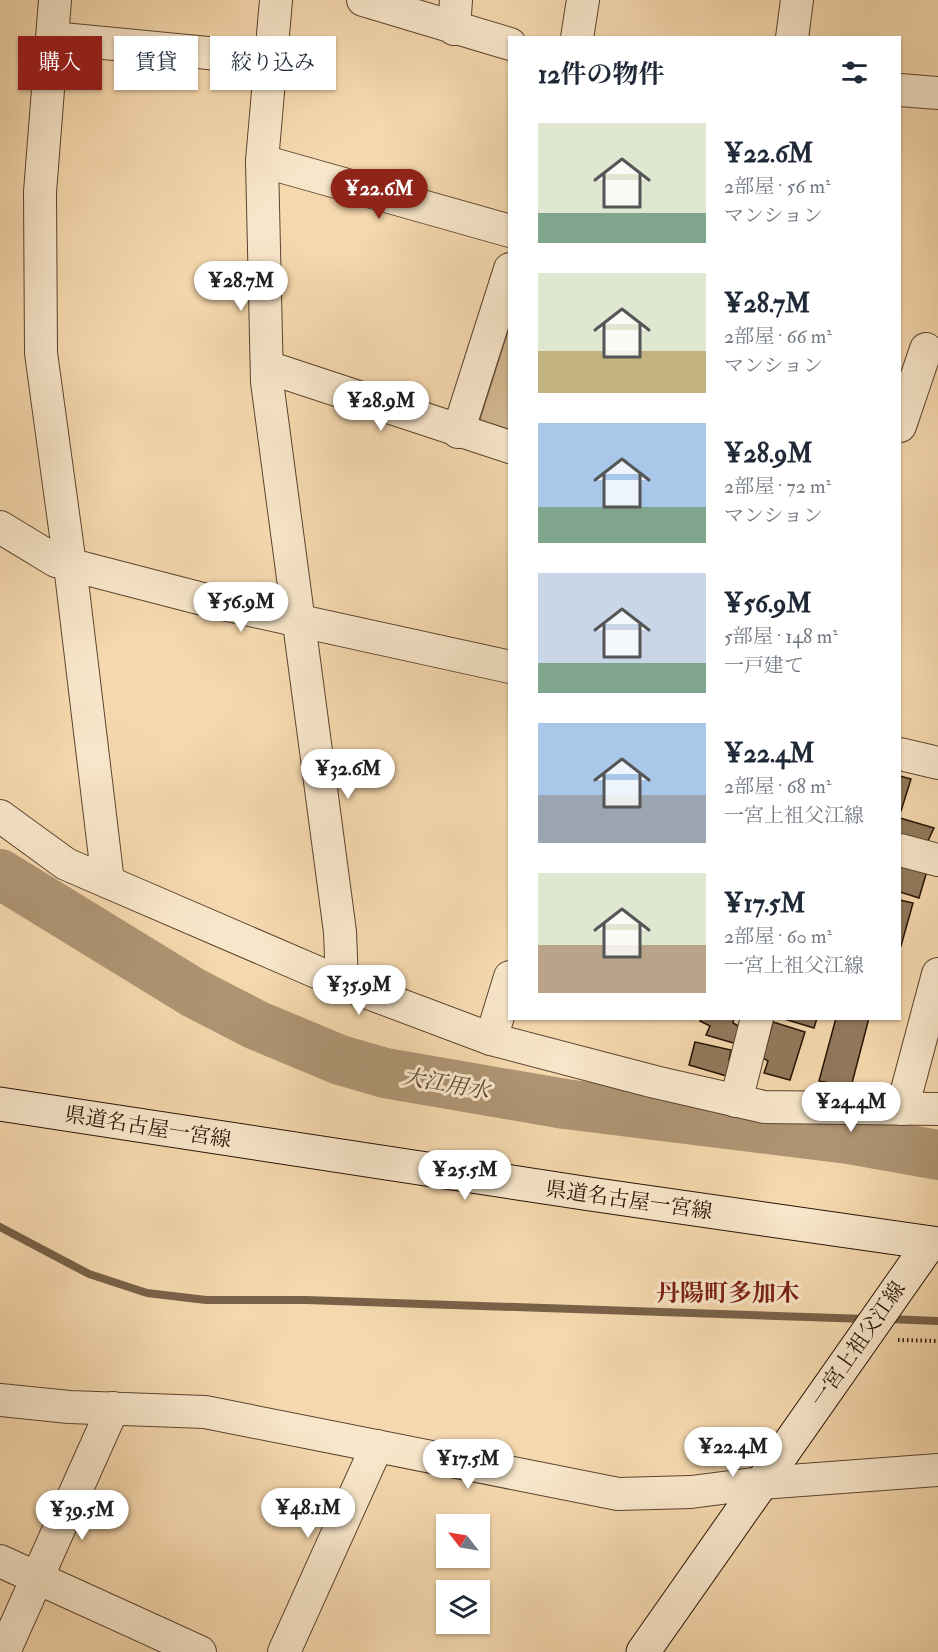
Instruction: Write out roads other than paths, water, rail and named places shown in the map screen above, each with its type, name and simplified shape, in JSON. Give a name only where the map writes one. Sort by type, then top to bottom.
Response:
[{"type":"main road","name":"県道名古屋一宮線","points":[[0,1104],[590,1194],[934,1243]]},
{"type":"main road","name":"一宮上祖父江線","points":[[643,1652],[899,1284],[934,1243]]},
{"type":"street","points":[[52,36],[56,0]]},
{"type":"street","points":[[272,36],[276,0]]},
{"type":"street","points":[[363,0],[455,15],[508,43]]},
{"type":"street","points":[[577,36],[583,0]]},
{"type":"street","points":[[792,36],[797,0]]},
{"type":"street","points":[[102,43],[210,53]]},
{"type":"street","points":[[48,90],[40,192],[41,353],[70,565],[108,882]]},
{"type":"street","points":[[268,90],[262,161],[267,367],[340,932],[342,983]]},
{"type":"street","points":[[901,90],[938,93]]},
{"type":"street","points":[[262,161],[508,230]]},
{"type":"street","points":[[458,432],[508,275]]},
{"type":"street","points":[[901,422],[921,347]]},
{"type":"street","points":[[267,367],[458,432],[508,446]]},
{"type":"street","points":[[0,527],[56,561],[70,565],[301,621],[508,667]]},
{"type":"street","points":[[901,754],[938,763]]},
{"type":"street","points":[[0,816],[66,864],[342,983],[491,1039],[764,1107],[938,1109]]},
{"type":"street","points":[[901,850],[938,860]]},
{"type":"street","points":[[902,1109],[938,974]]},
{"type":"street","points":[[491,1039],[508,984]]},
{"type":"street","points":[[736,1101],[756,1020]]},
{"type":"street","points":[[0,1400],[205,1412],[618,1494],[691,1492],[761,1483],[938,1470]]},
{"type":"street","points":[[4,1652],[113,1408]]},
{"type":"street","points":[[284,1652],[377,1446]]},
{"type":"street","points":[[0,1561],[200,1652]]},
{"type":"waterway","name":"大江用水","points":[[0,874],[194,993],[256,1025],[340,1060],[385,1073],[565,1104],[848,1139],[938,1155]]},
{"type":"waterway","points":[[0,1227],[89,1274],[147,1293],[206,1300],[306,1300],[866,1319]]},
{"type":"waterway","points":[[888,1319],[938,1321]]},
{"type":"district","name":"丹陽町多加木","points":[[728,1293]]}]
